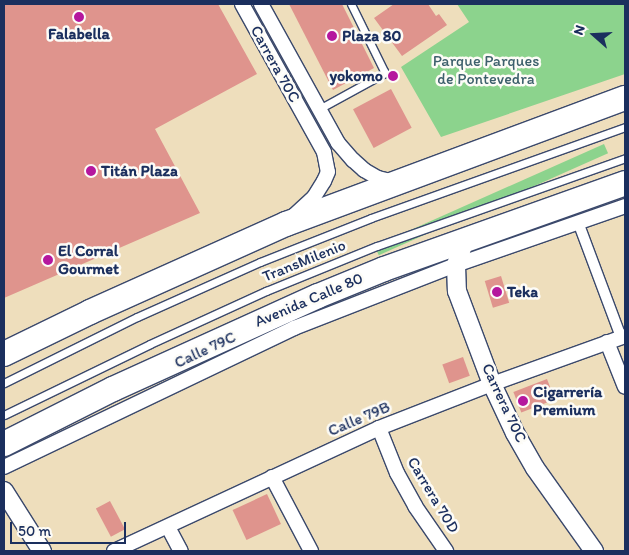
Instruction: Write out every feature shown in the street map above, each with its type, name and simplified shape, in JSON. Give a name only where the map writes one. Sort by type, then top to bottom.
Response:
[{"type":"highway","points":[[4,354],[90,312],[286,224],[394,182],[625,98]]},
{"type":"highway","name":"Avenida Calle 80","points":[[4,444],[113,389],[263,319],[384,269],[625,183]]},
{"type":"street","name":"Carrera 70C","points":[[242,4],[324,152],[328,172],[324,181],[314,197],[286,224]]},
{"type":"street","name":"Carrera 70C","points":[[261,4],[338,143],[353,160],[378,178],[394,182]]},
{"type":"street","name":"Calle 79C","points":[[4,466],[294,328],[456,264],[625,206]]},
{"type":"street","points":[[578,222],[618,338],[625,387]]},
{"type":"street","name":"Carrera 70C","points":[[465,240],[456,264],[457,291],[492,384],[535,468],[594,551]]},
{"type":"street","name":"Calle 79B","points":[[114,551],[379,428],[618,338]]},
{"type":"street","name":"Carrera 70D","points":[[379,428],[397,473],[415,506],[446,551]]},
{"type":"street","points":[[272,477],[311,551]]},
{"type":"street","points":[[4,491],[42,551]]},
{"type":"street","points":[[168,527],[181,551]]},
{"type":"lane","points":[[319,108],[384,72],[351,4]]},
{"type":"lane","name":"TransMilenio","points":[[4,383],[137,317],[260,262],[371,218],[625,127]]},
{"type":"lane","name":"TransMilenio","points":[[4,415],[150,344],[266,291],[377,246],[625,158]]},
{"type":"green space","name":"Parque Parques de Pontevedra","points":[[457,4],[625,4],[625,74],[441,137],[401,67],[469,22]]},
{"type":"green space","points":[[604,144],[608,153],[379,255],[375,246]]},
{"type":"building","name":"Titán Plaza","points":[[4,4],[218,4],[257,74],[155,129],[200,213],[4,298]]},
{"type":"building","name":"Plaza 80","points":[[289,4],[342,4],[374,68],[333,90]]},
{"type":"building","points":[[394,4],[428,4],[436,16],[439,14],[447,25],[402,56],[374,18]]},
{"type":"building","name":"Plaza 80","points":[[391,89],[412,128],[374,148],[353,109]]},
{"type":"building","name":"Teka","points":[[501,276],[509,303],[493,308],[485,281]]},
{"type":"building","points":[[463,357],[470,376],[449,383],[442,365]]},
{"type":"building","points":[[547,379],[555,400],[521,412],[513,392]]},
{"type":"building","points":[[267,494],[281,524],[247,540],[233,510]]},
{"type":"building","points":[[110,501],[125,529],[111,537],[96,509]]},
{"type":"place","name":"Falabella","points":[[79,17]]},
{"type":"place","name":"Plaza 80","points":[[332,36]]},
{"type":"place","name":"yokomo","points":[[393,76]]},
{"type":"place","name":"Titán Plaza","points":[[91,171]]},
{"type":"place","name":"El Corral Gourmet","points":[[48,260]]},
{"type":"place","name":"Teka","points":[[497,292]]},
{"type":"place","name":"Cigarrería Premium","points":[[523,401]]}]
